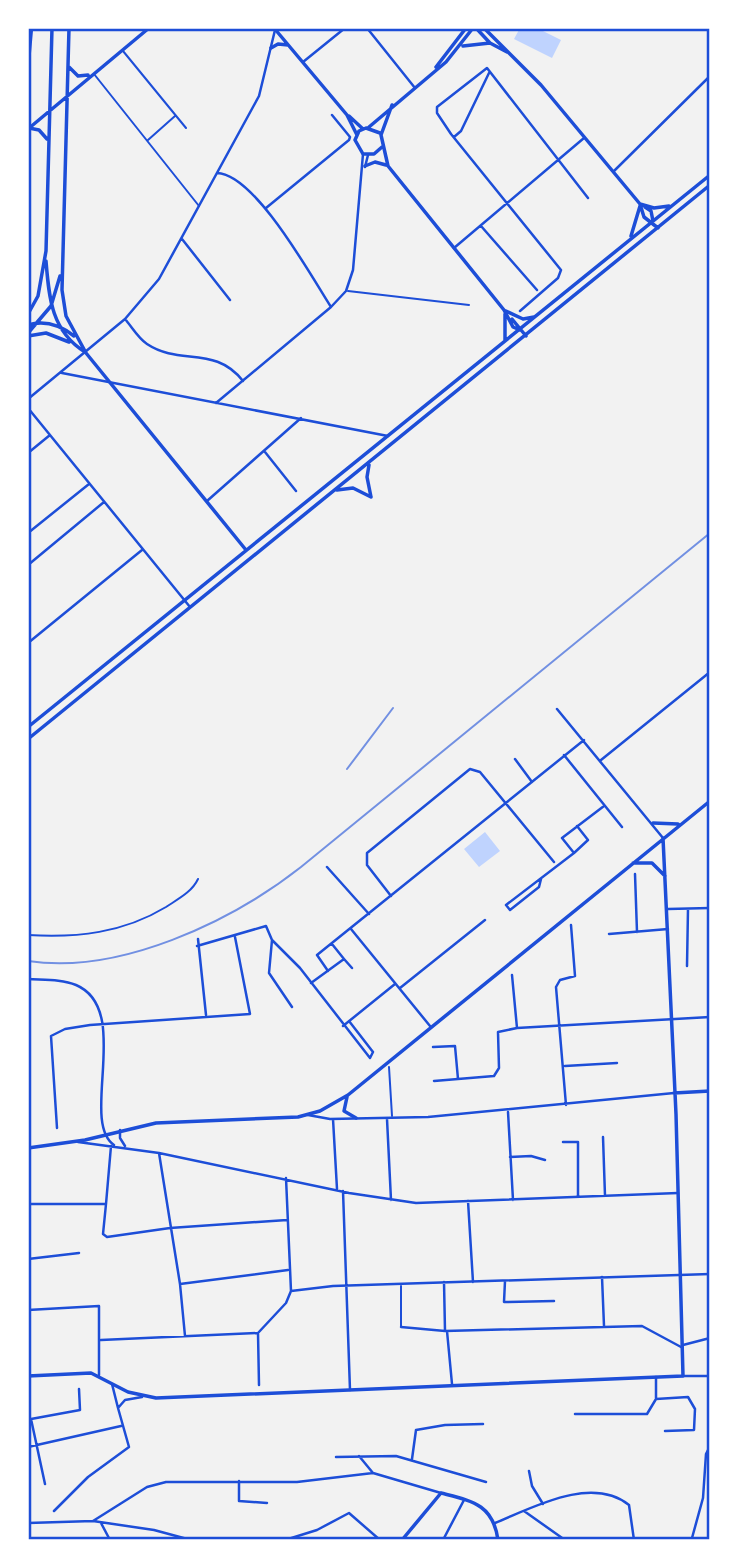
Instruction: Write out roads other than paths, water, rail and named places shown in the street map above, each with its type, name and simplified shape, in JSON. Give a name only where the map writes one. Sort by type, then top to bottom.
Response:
[{"type":"street","points":[[28,73],[32,28]]},
{"type":"street","points":[[52,28],[46,251],[51,306],[59,326],[73,344]]},
{"type":"street","points":[[69,28],[61,271],[63,305],[76,337],[86,353],[246,550]]},
{"type":"street","points":[[28,128],[149,28]]},
{"type":"street","points":[[303,62],[345,28]]},
{"type":"street","points":[[367,28],[415,88]]},
{"type":"street","points":[[435,69],[466,28]]},
{"type":"street","points":[[357,135],[461,47],[475,28],[490,43],[512,55]]},
{"type":"street","points":[[484,28],[512,55],[640,204],[651,211],[653,222]]},
{"type":"street","points":[[275,29],[347,115],[363,129]]},
{"type":"street","points":[[28,399],[86,353],[149,294],[259,96],[275,29]]},
{"type":"street","points":[[461,47],[475,42],[490,43]]},
{"type":"street","points":[[271,48],[278,44],[288,45]]},
{"type":"street","points":[[122,50],[186,128]]},
{"type":"street","points":[[68,63],[78,76],[93,73]]},
{"type":"street","points":[[488,70],[437,107],[437,113],[561,270],[558,278],[520,311]]},
{"type":"street","points":[[454,137],[461,131],[488,70]]},
{"type":"street","points":[[488,70],[588,198]]},
{"type":"street","points":[[93,73],[199,206]]},
{"type":"street","points":[[614,171],[710,76]]},
{"type":"street","points":[[392,105],[381,135],[388,166],[526,336]]},
{"type":"street","points":[[147,141],[176,115]]},
{"type":"street","points":[[266,208],[349,140],[350,137],[332,115]]},
{"type":"street","points":[[347,115],[357,135],[356,146],[368,154],[386,160]]},
{"type":"street","points":[[369,127],[381,135]]},
{"type":"street","points":[[28,128],[43,133],[48,141]]},
{"type":"street","points":[[454,248],[584,138]]},
{"type":"street","points":[[368,154],[382,147]]},
{"type":"street","points":[[216,403],[331,307],[346,291],[353,270],[368,154]]},
{"type":"street","points":[[365,168],[375,162],[388,166]]},
{"type":"street","points":[[217,173],[231,176],[266,208],[331,307]]},
{"type":"street","points":[[28,727],[385,435],[520,330],[710,175]]},
{"type":"street","points":[[28,739],[710,185]]},
{"type":"street","points":[[640,204],[654,208],[671,206]]},
{"type":"street","points":[[640,204],[644,217],[658,228]]},
{"type":"street","points":[[630,239],[640,204]]},
{"type":"street","points":[[481,226],[537,290]]},
{"type":"street","points":[[181,238],[230,300]]},
{"type":"street","points":[[30,312],[41,285],[46,251]]},
{"type":"street","points":[[28,335],[51,306],[61,271]]},
{"type":"street","points":[[346,291],[468,305]]},
{"type":"street","points":[[504,310],[523,319],[537,316]]},
{"type":"street","points":[[504,310],[507,323],[505,342]]},
{"type":"street","points":[[125,319],[141,339],[154,348],[226,363],[243,381]]},
{"type":"street","points":[[28,325],[38,323],[59,326],[76,337]]},
{"type":"street","points":[[28,335],[46,333],[73,344],[86,353]]},
{"type":"street","points":[[61,373],[385,435]]},
{"type":"street","points":[[28,408],[190,607]]},
{"type":"street","points":[[207,501],[301,418]]},
{"type":"street","points":[[28,453],[50,435]]},
{"type":"street","points":[[265,452],[296,491]]},
{"type":"street","points":[[333,491],[349,488],[371,497],[367,477],[370,462]]},
{"type":"street","points":[[28,533],[89,484]]},
{"type":"street","points":[[28,565],[104,502]]},
{"type":"street","points":[[28,643],[142,550]]},
{"type":"street","points":[[601,760],[710,672]]},
{"type":"street","points":[[557,709],[663,838],[668,909],[683,1376]]},
{"type":"street","points":[[328,971],[317,955],[584,740]]},
{"type":"street","points":[[564,755],[622,827]]},
{"type":"street","points":[[515,760],[532,782]]},
{"type":"street","points":[[391,897],[367,865],[367,853],[470,769],[480,772],[554,862]]},
{"type":"street","points":[[308,1115],[348,1095],[710,800]]},
{"type":"street","points":[[574,853],[562,838],[604,806]]},
{"type":"street","points":[[653,823],[680,824]]},
{"type":"street","points":[[541,879],[539,887],[510,910],[506,905],[588,840],[577,826]]},
{"type":"street","points":[[631,863],[652,863],[666,878]]},
{"type":"street","points":[[327,867],[369,914]]},
{"type":"street","points":[[635,874],[637,932]]},
{"type":"street","points":[[28,935],[114,931],[144,920],[174,902],[192,888],[198,878]]},
{"type":"street","points":[[668,909],[710,908]]},
{"type":"street","points":[[687,966],[688,909]]},
{"type":"street","points":[[399,989],[485,920]]},
{"type":"street","points":[[566,1105],[557,985],[576,975],[571,925]]},
{"type":"street","points":[[197,946],[266,926],[272,940],[310,983],[367,1057],[373,1056],[349,1021]]},
{"type":"street","points":[[351,929],[430,1026]]},
{"type":"street","points":[[609,934],[668,929]]},
{"type":"street","points":[[57,1129],[51,1036],[65,1029],[103,1024],[250,1014],[235,937]]},
{"type":"street","points":[[198,939],[206,1015]]},
{"type":"street","points":[[272,940],[269,973],[292,1007]]},
{"type":"street","points":[[332,944],[352,968]]},
{"type":"street","points":[[310,983],[344,959]]},
{"type":"street","points":[[512,975],[517,1028]]},
{"type":"street","points":[[28,979],[65,982],[80,987],[98,1003],[103,1024],[105,1134],[117,1146]]},
{"type":"street","points":[[343,1026],[395,984]]},
{"type":"street","points":[[434,1081],[494,1076],[499,1068],[498,1032],[517,1028],[710,1017]]},
{"type":"street","points":[[433,1047],[455,1046],[458,1079]]},
{"type":"street","points":[[565,1066],[617,1063]]},
{"type":"street","points":[[389,1068],[392,1117]]},
{"type":"street","points":[[28,1148],[74,1142],[156,1123],[308,1115],[356,1118],[508,1111],[710,1091]]},
{"type":"street","points":[[348,1095],[344,1111],[356,1118]]},
{"type":"street","points":[[508,1111],[513,1200]]},
{"type":"street","points":[[387,1117],[391,1199]]},
{"type":"street","points":[[333,1118],[337,1190]]},
{"type":"street","points":[[120,1130],[120,1138],[125,1147]]},
{"type":"street","points":[[603,1137],[605,1196]]},
{"type":"street","points":[[74,1142],[159,1153],[337,1190],[416,1203],[678,1193]]},
{"type":"street","points":[[563,1142],[578,1142],[578,1197]]},
{"type":"street","points":[[111,1146],[103,1234],[107,1237],[170,1227],[287,1220]]},
{"type":"street","points":[[159,1153],[180,1284],[185,1336]]},
{"type":"street","points":[[510,1157],[531,1156],[545,1160]]},
{"type":"street","points":[[259,1385],[258,1334],[286,1303],[290,1291],[286,1178]]},
{"type":"street","points":[[343,1191],[350,1390]]},
{"type":"street","points":[[468,1201],[473,1282]]},
{"type":"street","points":[[28,1204],[106,1204]]},
{"type":"street","points":[[28,1259],[79,1254]]},
{"type":"street","points":[[180,1284],[288,1270]]},
{"type":"street","points":[[290,1291],[444,1282],[710,1274]]},
{"type":"street","points":[[602,1277],[604,1326]]},
{"type":"street","points":[[505,1281],[504,1302],[554,1301]]},
{"type":"street","points":[[444,1282],[452,1384]]},
{"type":"street","points":[[401,1284],[401,1326],[446,1331],[642,1326],[674,1346],[710,1338]]},
{"type":"street","points":[[28,1310],[97,1305],[101,1340],[99,1375]]},
{"type":"street","points":[[101,1340],[258,1334]]},
{"type":"street","points":[[28,1376],[76,1372],[99,1375],[112,1384],[149,1398],[710,1376]]},
{"type":"street","points":[[575,1414],[644,1415],[654,1406],[656,1377]]},
{"type":"street","points":[[54,1511],[88,1477],[129,1447],[121,1426],[112,1384]]},
{"type":"street","points":[[46,1484],[31,1419],[80,1410],[79,1388]]},
{"type":"street","points":[[118,1408],[125,1400],[142,1397]]},
{"type":"street","points":[[656,1399],[688,1397],[695,1409],[694,1430],[665,1431]]},
{"type":"street","points":[[412,1459],[416,1430],[483,1424]]},
{"type":"street","points":[[28,1447],[121,1426]]},
{"type":"street","points":[[692,1538],[701,1509],[706,1454],[710,1446]]},
{"type":"street","points":[[335,1457],[386,1454],[412,1459],[486,1482]]},
{"type":"street","points":[[359,1455],[373,1473]]},
{"type":"street","points":[[529,1471],[532,1486],[543,1504]]},
{"type":"street","points":[[93,1521],[158,1483],[298,1482],[373,1473],[465,1499],[486,1510],[495,1523],[496,1540]]},
{"type":"street","points":[[239,1481],[239,1501],[267,1503]]},
{"type":"street","points":[[402,1540],[441,1493]]},
{"type":"street","points":[[495,1523],[543,1504],[587,1493],[616,1498],[630,1508],[634,1540]]},
{"type":"street","points":[[443,1540],[465,1499]]},
{"type":"street","points":[[524,1511],[565,1540]]},
{"type":"street","points":[[285,1540],[317,1530],[349,1513],[380,1540]]},
{"type":"street","points":[[28,1524],[93,1521],[139,1527],[191,1540]]},
{"type":"street","points":[[101,1523],[110,1540]]},
{"type":"street","points":[[167,1534],[167,1540]]},
{"type":"water","points":[[520,28],[537,28],[561,40],[552,58],[514,39]]},
{"type":"water","points":[[485,832],[500,851],[479,867],[464,849]]},
{"type":"railway","points":[[28,961],[63,963],[99,960],[136,952],[208,925],[242,907],[301,867],[710,533]]},
{"type":"railway","points":[[347,769],[393,708]]}]
